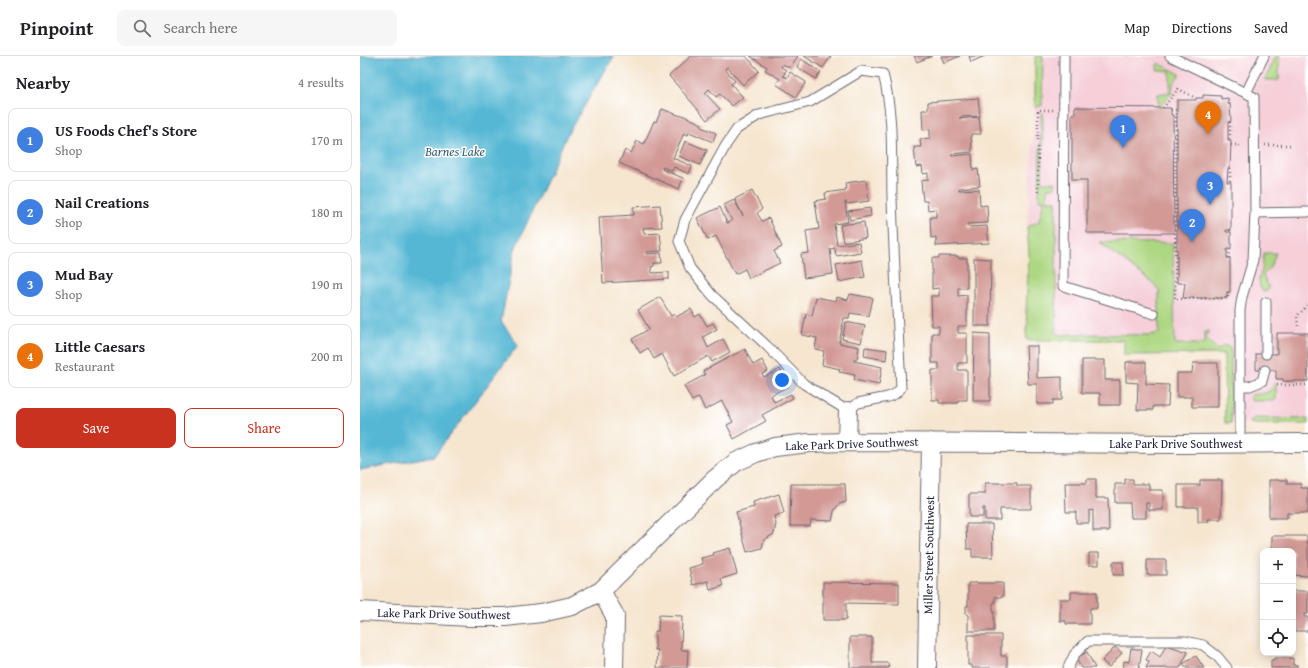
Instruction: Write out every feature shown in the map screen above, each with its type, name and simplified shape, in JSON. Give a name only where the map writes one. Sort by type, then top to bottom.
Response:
[{"type":"street","points":[[847,442],[848,411]]},
{"type":"street","name":"Lake Park Drive Southwest","points":[[360,612],[470,617],[505,617],[541,613],[572,606],[601,591],[715,479],[736,462],[756,453],[775,447],[809,443],[847,442],[998,444],[1308,443]]},
{"type":"street","name":"Miller Street Southwest","points":[[927,668],[931,442]]},
{"type":"street","points":[[601,591],[615,616],[614,668]]},
{"type":"lane","points":[[1064,56],[1063,286],[1154,314]]},
{"type":"lane","points":[[1170,56],[1254,97],[1255,213],[1253,260],[1242,297],[1240,310],[1240,444]]},
{"type":"lane","points":[[1246,93],[1264,56]]},
{"type":"lane","points":[[861,70],[882,74],[887,89],[892,130],[892,197],[901,388],[888,398],[858,403],[848,411],[804,384],[767,346],[712,295],[690,268],[680,241],[685,220],[726,145],[737,129],[759,115],[810,102],[861,70]]},
{"type":"lane","points":[[1255,213],[1308,212]]},
{"type":"lane","points":[[1266,302],[1266,354]]},
{"type":"lane","points":[[1241,386],[1250,386],[1262,381],[1265,370]]},
{"type":"lane","points":[[1068,668],[1074,655],[1088,641],[1185,641],[1203,644],[1217,656],[1227,668]]},
{"type":"path","points":[[1163,108],[1178,89],[1196,98]]},
{"type":"path","points":[[1228,100],[1230,104]]},
{"type":"path","points":[[1038,192],[1038,110],[1055,110]]},
{"type":"path","points":[[1171,110],[1176,110],[1175,299],[1228,298],[1228,292]]},
{"type":"path","points":[[1230,122],[1230,141]]},
{"type":"path","points":[[1231,145],[1244,145]]},
{"type":"path","points":[[1265,145],[1293,145]]},
{"type":"path","points":[[1230,168],[1230,182]]},
{"type":"path","points":[[1229,258],[1230,249]]},
{"type":"path","points":[[1298,326],[1297,316],[1308,305]]},
{"type":"path","points":[[1277,385],[1308,385]]},
{"type":"shaded area","points":[[1034,56],[1308,56],[1308,424],[1225,423],[1224,354],[1124,355],[1124,340],[1027,340],[1026,330],[1028,321],[1026,313],[1029,253],[1027,227],[1035,107]]},
{"type":"green space","points":[[1035,56],[1043,56],[1042,106],[1035,107]]},
{"type":"green space","points":[[1276,56],[1279,56],[1279,80],[1265,80]]},
{"type":"green space","points":[[1158,63],[1180,74],[1173,84],[1172,93],[1158,108],[1158,94],[1170,92],[1170,71],[1157,70]]},
{"type":"green space","points":[[1041,113],[1043,113],[1042,182],[1055,182],[1056,184],[1054,188],[1047,188],[1047,200],[1056,201],[1056,333],[1062,335],[1150,335],[1159,333],[1159,291],[1154,284],[1099,242],[1173,243],[1175,344],[1204,344],[1204,332],[1210,331],[1205,337],[1218,350],[1224,345],[1230,348],[1231,423],[1225,423],[1224,354],[1124,355],[1124,340],[1027,340],[1026,330],[1028,321],[1026,313],[1029,253],[1027,227],[1039,221],[1044,200],[1039,200]]},
{"type":"green space","points":[[1264,253],[1276,253],[1270,268],[1263,275],[1269,288],[1263,291],[1260,288],[1259,278],[1262,270]]},
{"type":"green space","points":[[1276,382],[1276,399],[1274,401],[1252,401],[1250,397],[1251,395],[1268,391]]},
{"type":"green space","points":[[1254,418],[1308,419],[1308,424],[1250,423]]},
{"type":"water","name":"Barnes Lake","points":[[360,56],[614,56],[567,135],[515,249],[501,321],[518,345],[434,456],[360,470]]},
{"type":"building","points":[[691,56],[746,56],[759,71],[743,85],[727,67],[725,69],[735,81],[731,84],[743,97],[732,106],[720,94],[716,97],[709,89],[705,93],[720,109],[707,120],[669,76]]},
{"type":"building","points":[[750,56],[798,56],[790,68],[783,64],[781,67],[786,70],[783,76],[787,78],[790,72],[806,82],[796,97],[776,84],[780,79],[765,70],[767,67]]},
{"type":"building","points":[[804,56],[831,56],[823,68]]},
{"type":"building","points":[[914,56],[932,56],[917,62]]},
{"type":"building","points":[[941,56],[960,56],[944,63]]},
{"type":"building","points":[[969,56],[985,56],[971,62]]},
{"type":"building","points":[[801,59],[821,72],[816,79],[797,67]]},
{"type":"building","points":[[1203,95],[1221,96],[1221,99],[1228,98],[1228,104],[1230,104],[1231,121],[1228,122],[1228,141],[1231,141],[1230,168],[1228,168],[1227,182],[1231,182],[1231,230],[1226,230],[1226,232],[1231,232],[1231,249],[1227,249],[1227,258],[1230,258],[1230,292],[1227,292],[1227,298],[1183,298],[1185,283],[1177,283],[1177,100],[1196,100],[1196,98],[1203,98]]},
{"type":"building","points":[[978,98],[980,116],[960,117],[960,119],[979,117],[981,134],[971,134],[972,152],[952,154],[952,156],[972,154],[973,170],[978,169],[980,186],[959,188],[959,190],[979,189],[980,206],[987,205],[988,223],[967,224],[968,227],[987,226],[989,243],[936,246],[936,237],[931,238],[930,217],[936,217],[936,209],[928,210],[927,201],[923,201],[921,181],[928,180],[928,173],[923,174],[922,166],[916,167],[914,147],[921,147],[920,139],[930,138],[930,129],[923,130],[922,110],[928,110],[928,102]]},
{"type":"building","points":[[1075,107],[1171,108],[1171,115],[1173,115],[1174,233],[1087,233],[1087,180],[1072,180],[1072,114],[1075,114]]},
{"type":"building","points":[[662,109],[681,116],[682,115],[702,124],[701,127],[716,133],[713,142],[689,132],[688,135],[684,133],[673,158],[692,166],[689,174],[674,167],[672,171],[663,167],[662,169],[683,178],[679,189],[619,163],[625,150],[631,153],[637,141],[644,144],[654,121],[656,122]]},
{"type":"building","points":[[685,141],[707,150],[700,165],[679,156]]},
{"type":"building","points":[[866,180],[869,201],[847,204],[845,202],[848,222],[834,224],[837,245],[859,242],[861,252],[836,256],[835,248],[830,249],[833,274],[804,278],[801,254],[809,253],[806,231],[819,229],[815,201],[826,199],[825,193],[846,190],[845,183]]},
{"type":"building","points":[[752,190],[762,209],[757,213],[762,221],[769,218],[782,247],[774,251],[780,263],[749,278],[745,269],[735,274],[716,236],[708,240],[697,218],[720,207],[727,223],[732,221],[724,205],[734,200],[743,216],[735,199]]},
{"type":"building","points":[[660,205],[662,227],[643,228],[644,234],[660,233],[662,251],[646,252],[646,254],[661,253],[662,263],[654,263],[654,266],[651,267],[652,273],[669,272],[669,279],[603,283],[599,217],[634,215],[633,207]]},
{"type":"building","points":[[870,208],[871,216],[850,220],[848,211]]},
{"type":"building","points":[[864,222],[866,238],[843,242],[840,225]]},
{"type":"building","points":[[939,256],[958,256],[958,258],[967,258],[967,288],[958,288],[958,296],[967,295],[967,326],[958,326],[958,333],[967,333],[967,363],[958,363],[958,370],[967,370],[967,400],[958,400],[958,403],[939,403],[939,400],[932,400],[932,370],[939,370],[939,363],[932,363],[932,333],[939,333],[939,326],[932,326],[931,296],[939,296],[939,288],[932,289],[932,258],[939,258]]},
{"type":"building","points":[[974,258],[991,259],[990,326],[974,326]]},
{"type":"building","points":[[862,260],[865,277],[839,282],[836,265]]},
{"type":"building","points":[[850,294],[873,298],[869,316],[850,313],[849,318],[844,318],[839,343],[859,347],[857,359],[854,361],[882,367],[879,385],[854,380],[855,375],[839,372],[840,369],[822,365],[824,351],[815,349],[817,338],[802,335],[806,314],[812,316],[816,297],[836,301],[837,297],[848,300]]},
{"type":"building","points":[[660,297],[671,316],[674,314],[676,317],[691,309],[695,317],[700,314],[707,326],[713,323],[717,329],[703,337],[708,348],[723,339],[730,352],[712,362],[708,356],[674,376],[662,354],[654,359],[648,348],[640,353],[632,339],[649,329],[638,310]]},
{"type":"building","points":[[846,322],[865,326],[861,343],[842,339]]},
{"type":"building","points":[[974,333],[990,334],[990,401],[973,401]]},
{"type":"building","points":[[1277,333],[1308,333],[1308,381],[1283,381],[1283,379],[1276,379],[1276,370],[1256,370],[1256,354],[1277,354]]},
{"type":"building","points":[[1026,346],[1037,346],[1037,378],[1062,377],[1062,400],[1053,400],[1053,404],[1037,404],[1037,384],[1028,384]]},
{"type":"building","points":[[865,347],[887,350],[886,360],[864,356]]},
{"type":"building","points":[[745,349],[753,365],[762,360],[768,371],[762,374],[764,377],[780,369],[789,386],[771,395],[774,402],[791,394],[793,398],[762,415],[766,421],[734,439],[727,425],[733,422],[722,401],[705,410],[699,397],[692,401],[684,386],[705,375],[703,371]]},
{"type":"building","points":[[1082,360],[1105,360],[1105,380],[1120,380],[1120,405],[1100,405],[1100,393],[1082,393]]},
{"type":"building","points":[[1126,362],[1146,362],[1146,384],[1169,385],[1168,406],[1153,406],[1153,410],[1137,410],[1138,383],[1126,382]]},
{"type":"building","points":[[1193,363],[1218,363],[1218,407],[1192,407],[1192,397],[1177,397],[1177,373],[1192,373]]},
{"type":"building","points":[[1087,479],[1096,479],[1096,498],[1108,498],[1109,531],[1093,531],[1093,510],[1089,511],[1089,523],[1076,523],[1076,512],[1066,512],[1065,483],[1087,483]]},
{"type":"building","points":[[1125,479],[1133,479],[1133,484],[1149,484],[1149,490],[1163,490],[1163,510],[1149,510],[1149,503],[1146,503],[1146,518],[1131,518],[1130,503],[1115,503],[1115,484],[1125,484]]},
{"type":"building","points":[[1200,480],[1222,480],[1221,519],[1208,519],[1208,522],[1198,522],[1198,507],[1178,507],[1178,485],[1200,485]]},
{"type":"building","points":[[1269,480],[1287,480],[1287,484],[1301,484],[1301,488],[1308,488],[1308,513],[1287,513],[1287,518],[1269,518]]},
{"type":"building","points":[[985,483],[1017,483],[1017,486],[1031,486],[1031,509],[1000,509],[1000,520],[985,520],[985,508],[983,508],[983,517],[969,517],[969,494],[985,494]]},
{"type":"building","points":[[791,484],[845,484],[846,502],[839,504],[834,511],[832,521],[811,520],[810,526],[790,526]]},
{"type":"building","points":[[779,494],[784,513],[774,516],[776,524],[774,534],[764,540],[762,548],[747,552],[736,512],[754,507],[753,502]]},
{"type":"building","points":[[966,524],[992,524],[993,557],[972,557],[972,549],[967,549]]},
{"type":"building","points":[[1272,536],[1307,536],[1308,576],[1296,575],[1296,548],[1272,548]]},
{"type":"building","points":[[730,548],[737,574],[721,579],[723,586],[710,590],[708,581],[693,585],[689,568],[703,564],[701,558],[714,555],[713,553]]},
{"type":"building","points":[[1089,553],[1099,553],[1099,565],[1089,565]]},
{"type":"building","points":[[1147,560],[1166,560],[1166,575],[1147,575]]},
{"type":"building","points":[[1113,562],[1123,562],[1124,575],[1113,575]]},
{"type":"building","points":[[823,582],[899,583],[899,604],[846,603],[846,620],[823,620]]},
{"type":"building","points":[[968,583],[1003,583],[1003,597],[995,597],[995,603],[993,603],[994,631],[968,631],[968,614],[966,614],[966,606],[968,606]]},
{"type":"building","points":[[1296,591],[1308,591],[1308,614],[1304,614],[1304,617],[1308,617],[1308,631],[1296,631]]},
{"type":"building","points":[[1071,592],[1097,592],[1097,608],[1090,608],[1090,624],[1066,624],[1066,621],[1060,621],[1060,599],[1071,599]]},
{"type":"building","points":[[659,615],[682,616],[681,650],[688,650],[687,668],[657,668],[658,650],[655,650],[655,631],[658,631]]},
{"type":"building","points":[[968,635],[1001,635],[1001,656],[1007,656],[1007,668],[972,668],[972,665],[968,665]]},
{"type":"building","points":[[850,637],[872,637],[872,663],[888,663],[889,668],[850,668]]},
{"type":"building","points":[[1166,645],[1188,652],[1180,668],[1146,668],[1149,662],[1146,660],[1151,651],[1160,657]]},
{"type":"building","points":[[1115,647],[1122,653],[1109,667],[1102,661]]},
{"type":"building","points":[[1131,648],[1142,650],[1139,668],[1123,668],[1124,661],[1129,662]]},
{"type":"building","points":[[1087,652],[1095,668],[1081,668],[1076,658]]},
{"type":"building","points":[[1196,656],[1204,668],[1186,668],[1183,664]]},
{"type":"building","points":[[1274,658],[1293,658],[1293,665],[1297,665],[1297,668],[1271,668],[1271,660],[1274,660]]},
{"type":"place","name":"Little Caesars","points":[[1208,134]]},
{"type":"place","name":"US Foods Chef's Store","points":[[1123,148]]},
{"type":"place","name":"Mud Bay","points":[[1210,205]]},
{"type":"place","name":"Nail Creations","points":[[1192,242]]}]
